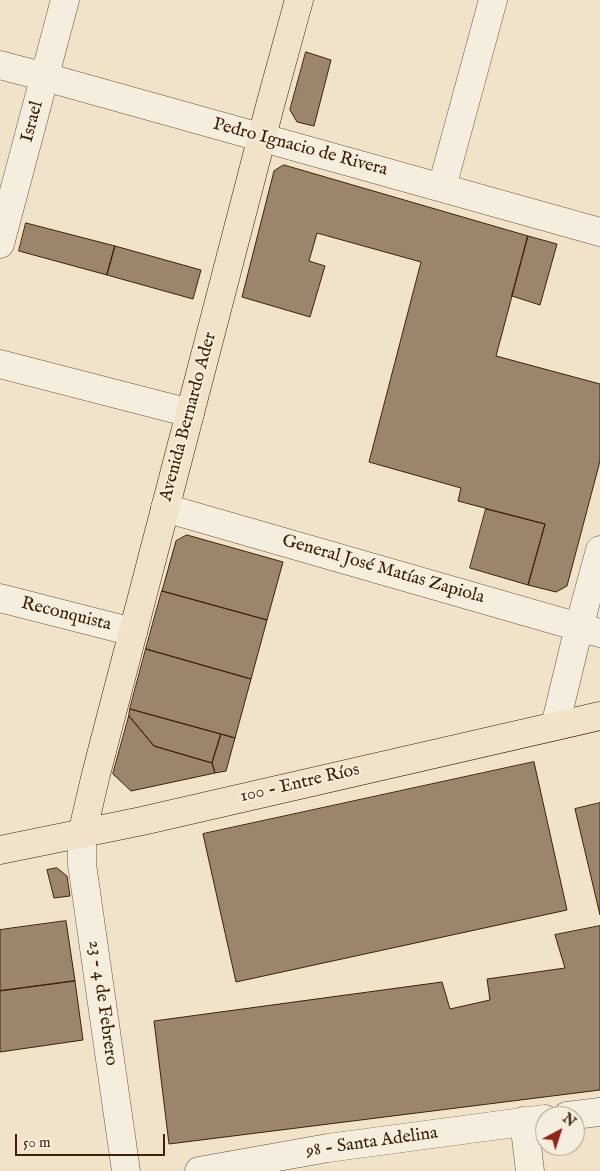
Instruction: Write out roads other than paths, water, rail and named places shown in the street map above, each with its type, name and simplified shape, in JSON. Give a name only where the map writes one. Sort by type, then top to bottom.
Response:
[{"type":"main road","name":"Avenida Bernardo Ader","points":[[82,834],[165,508],[299,0]]},
{"type":"main road","name":"100 - Entre Ríos","points":[[0,850],[82,834],[600,716]]},
{"type":"street","name":"Israel","points":[[0,244],[65,0]]},
{"type":"street","points":[[442,187],[493,0]]},
{"type":"street","name":"Pedro Ignacio de Rivera","points":[[0,65],[600,232]]},
{"type":"street","points":[[0,364],[190,413]]},
{"type":"street","name":"General José Matías Zapiola","points":[[165,508],[590,630]]},
{"type":"street","points":[[555,726],[590,630],[600,550]]},
{"type":"street","name":"Reconquista","points":[[0,598],[133,632]]},
{"type":"street","name":"23 - 4 de Febrero","points":[[82,834],[82,864],[126,1171]]},
{"type":"street","points":[[585,1114],[600,1112]]},
{"type":"street","points":[[530,1171],[535,1120]]},
{"type":"street","name":"98 - Santa Adelina","points":[[199,1171],[330,1160],[535,1120]]}]
